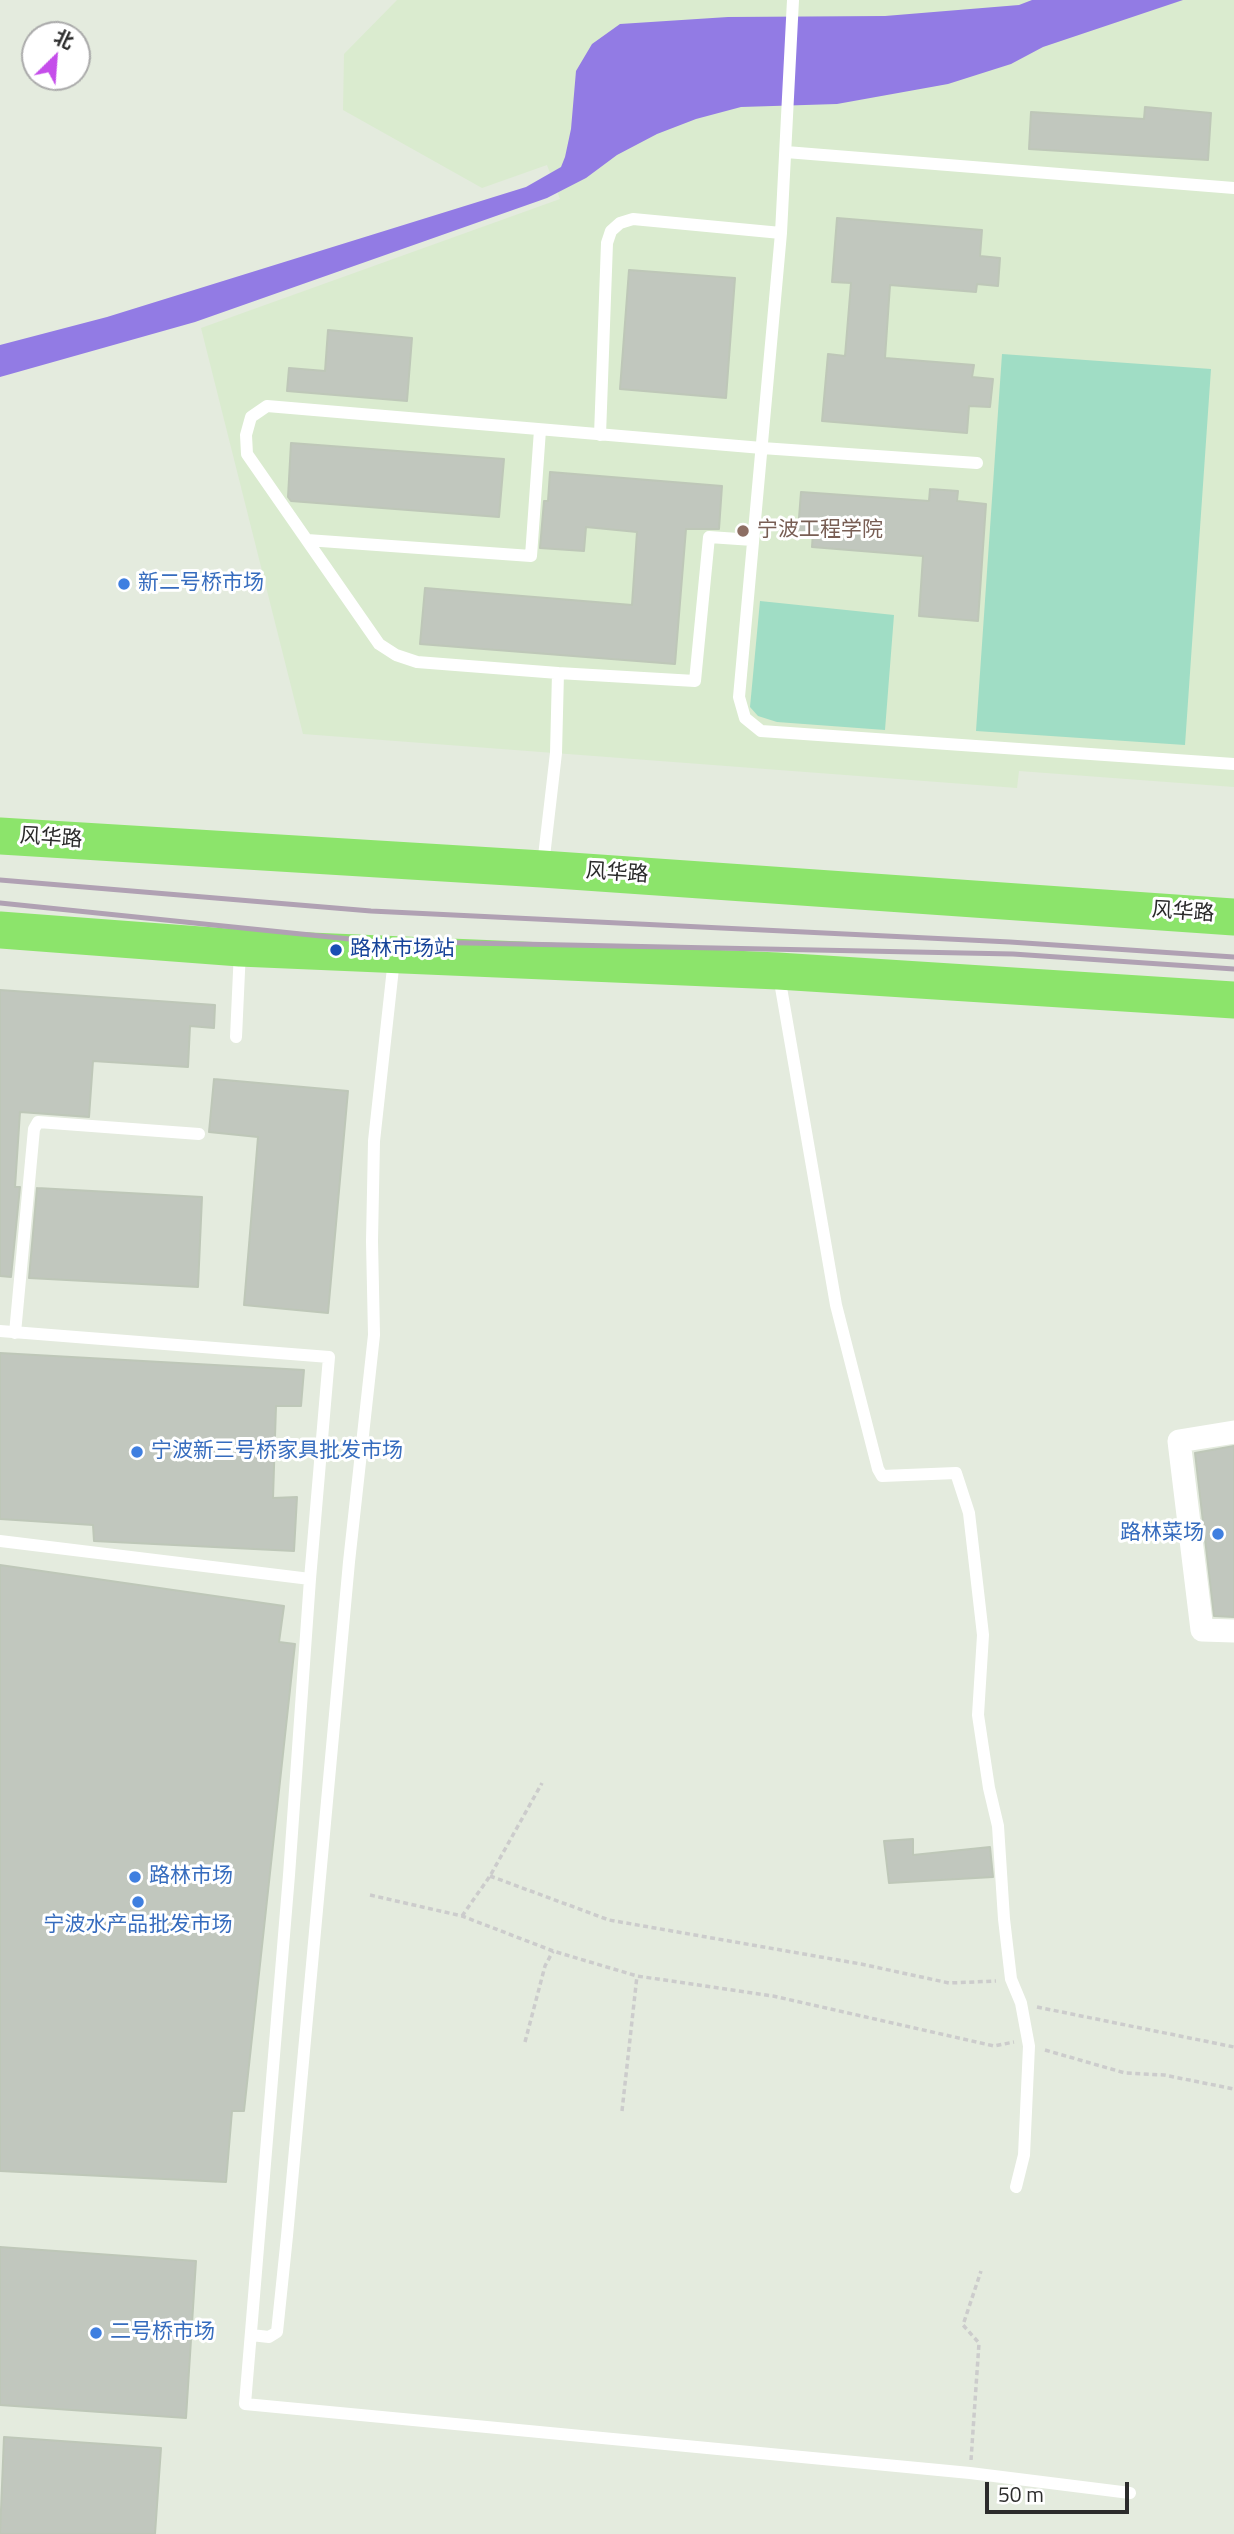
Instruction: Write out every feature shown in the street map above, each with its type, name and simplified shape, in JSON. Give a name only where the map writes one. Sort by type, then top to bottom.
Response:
[{"type":"main road","name":"风华路","points":[[0,835],[1234,917]]},
{"type":"main road","points":[[0,930],[240,948],[778,971],[1234,1000]]},
{"type":"street","points":[[1234,1432],[1179,1441],[1202,1630],[1234,1631]]},
{"type":"lane","points":[[793,0],[781,233],[739,697],[745,718],[761,731],[1234,764]]},
{"type":"lane","points":[[786,152],[1234,188]]},
{"type":"lane","points":[[600,435],[607,243],[611,231],[620,223],[633,219],[781,233]]},
{"type":"lane","points":[[753,540],[709,537],[695,681],[417,662],[396,655],[379,644],[247,454],[246,435],[251,417],[267,406],[600,435],[977,463]]},
{"type":"lane","points":[[307,540],[531,556],[540,430]]},
{"type":"lane","points":[[542,869],[556,753],[558,673]]},
{"type":"lane","points":[[236,1037],[240,948]]},
{"type":"lane","points":[[251,2335],[269,2337],[277,2332],[288,2236],[349,1562],[374,1335],[374,1142],[394,955]]},
{"type":"lane","points":[[778,971],[836,1305],[878,1469],[881,1476],[957,1473],[969,1513],[983,1634],[978,1715],[989,1788],[998,1826],[1011,1979],[1021,2003],[1029,2046],[1024,2155],[1016,2187]]},
{"type":"lane","points":[[15,1333],[34,1129],[38,1122],[43,1120],[200,1134]]},
{"type":"lane","points":[[0,1331],[329,1357],[245,2404],[970,2473],[1130,2493]]},
{"type":"lane","points":[[0,1541],[310,1579]]},
{"type":"path","points":[[462,1916],[490,1876],[542,1783]]},
{"type":"path","points":[[490,1876],[608,1920],[861,1964],[949,1983],[1002,1981]]},
{"type":"path","points":[[370,1895],[462,1916],[553,1951],[637,1976],[773,1996],[994,2046],[1013,2041],[1125,2073],[1164,2075],[1234,2089]]},
{"type":"path","points":[[525,2042],[545,1966],[553,1951]]},
{"type":"path","points":[[622,2111],[637,1976]]},
{"type":"path","points":[[1021,2003],[1234,2048]]},
{"type":"path","points":[[970,2473],[979,2343],[963,2325],[981,2271]]},
{"type":"shaded area","name":"宁波工程学院","points":[[397,0],[1234,0],[1234,787],[1019,771],[1017,788],[303,734],[201,328],[560,199],[547,165],[482,188],[343,110],[344,54]]},
{"type":"shaded area","points":[[1032,0],[1183,0],[1043,47],[1011,64],[948,84],[837,104],[741,107],[696,119],[657,134],[617,155],[586,178],[547,198],[195,322],[0,377],[0,345],[107,317],[526,187],[561,167],[571,129],[576,71],[592,44],[620,24],[728,17],[885,16],[1019,5]]},
{"type":"shaded area","points":[[1002,354],[1211,369],[1185,745],[976,731]]},
{"type":"shaded area","points":[[760,601],[894,615],[885,730],[777,722],[758,716],[750,707]]},
{"type":"building","points":[[1145,107],[1211,113],[1208,160],[1029,149],[1031,112],[1144,119]]},
{"type":"building","points":[[837,218],[982,230],[980,256],[1000,258],[998,286],[977,284],[976,292],[890,285],[885,358],[974,365],[972,377],[993,379],[990,407],[969,406],[967,433],[822,421],[828,354],[845,356],[851,283],[832,282]]},
{"type":"building","points":[[629,270],[735,278],[726,398],[620,389]]},
{"type":"building","points":[[328,330],[412,338],[407,401],[287,391],[289,368],[325,371]]},
{"type":"building","points":[[291,443],[504,459],[499,517],[291,501],[288,497]]},
{"type":"building","points":[[550,472],[722,486],[719,529],[686,529],[675,664],[420,644],[425,588],[632,605],[637,532],[586,527],[584,551],[540,548],[544,501],[548,501]]},
{"type":"building","points":[[930,489],[958,491],[957,501],[986,504],[978,621],[919,616],[923,556],[812,547],[813,532],[798,531],[801,492],[929,501]]},
{"type":"building","points":[[0,990],[215,1005],[214,1028],[190,1026],[188,1067],[93,1061],[89,1117],[20,1112],[15,1187],[20,1187],[11,1277],[0,1276]]},
{"type":"building","points":[[214,1079],[348,1091],[328,1313],[244,1305],[258,1137],[209,1132]]},
{"type":"building","points":[[37,1188],[202,1197],[198,1287],[29,1278]]},
{"type":"building","name":"宁波新三号桥家具批发市场","points":[[0,1353],[304,1370],[301,1406],[276,1406],[273,1498],[297,1497],[294,1551],[94,1541],[93,1525],[0,1519]]},
{"type":"building","name":"路林菜场","points":[[1234,1446],[1234,1617],[1214,1616],[1195,1453]]},
{"type":"building","name":"宁波水产品批发市场","points":[[0,1565],[284,1606],[279,1642],[295,1644],[244,2111],[232,2111],[226,2182],[0,2171]]},
{"type":"building","points":[[913,1839],[913,1855],[990,1847],[993,1877],[889,1883],[884,1841]]},
{"type":"building","name":"二号桥市场","points":[[0,2247],[196,2261],[186,2418],[0,2405]]},
{"type":"building","points":[[4,2437],[161,2448],[155,2534],[0,2534]]},
{"type":"railway","points":[[0,880],[371,911],[1010,942],[1234,957]]},
{"type":"railway","points":[[0,903],[369,941],[1013,954],[1234,969]]},
{"type":"place","name":"宁波工程学院","points":[[743,531]]},
{"type":"place","name":"新二号桥市场","points":[[124,584]]},
{"type":"place","name":"路林市场站","points":[[336,950]]},
{"type":"place","name":"宁波新三号桥家具批发市场","points":[[137,1452]]},
{"type":"place","name":"路林菜场","points":[[1218,1534]]},
{"type":"place","name":"路林市场","points":[[135,1877]]},
{"type":"place","name":"宁波水产品批发市场","points":[[138,1902]]},
{"type":"place","name":"二号桥市场","points":[[96,2333]]}]
